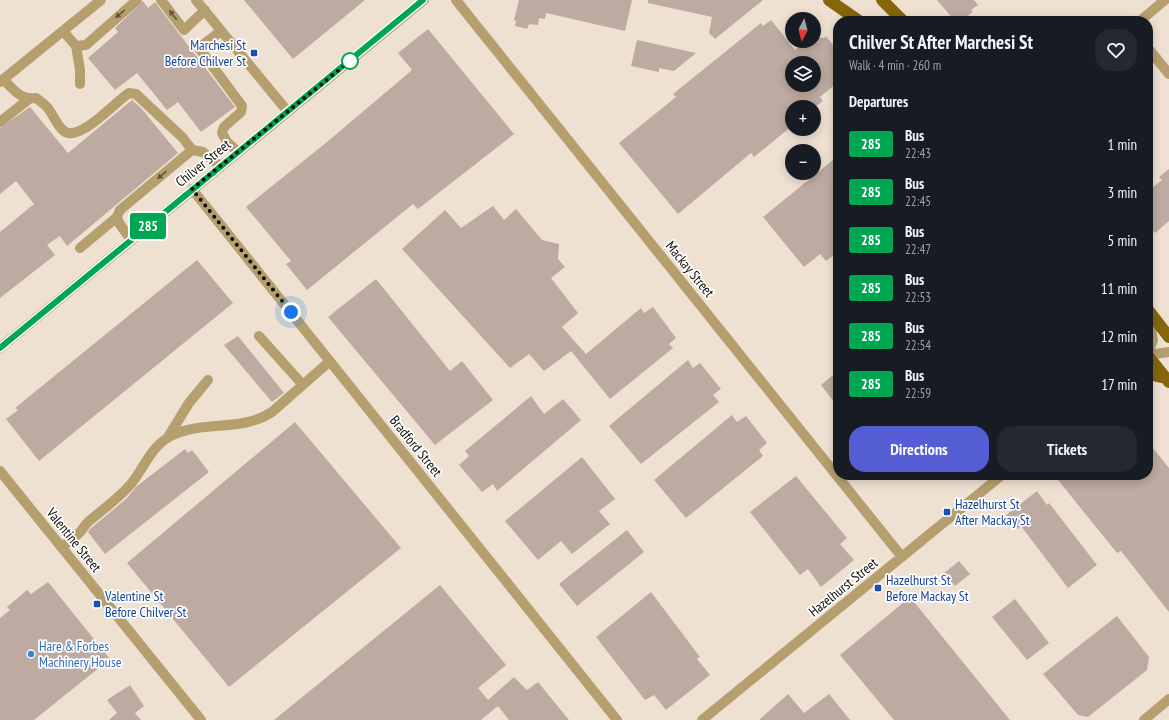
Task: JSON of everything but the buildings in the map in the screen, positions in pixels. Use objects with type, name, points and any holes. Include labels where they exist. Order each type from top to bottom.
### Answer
[{"type":"main road","points":[[829,0],[852,16]]},
{"type":"main road","points":[[882,0],[898,16]]},
{"type":"main road","points":[[1153,316],[1169,337]]},
{"type":"main road","points":[[1153,360],[1168,380]]},
{"type":"main road","points":[[1153,376],[1168,380]]},
{"type":"street","points":[[100,0],[2,81],[21,97],[29,99],[36,98],[47,106],[63,130],[70,135],[85,130],[129,92],[136,94],[183,138],[192,150],[203,152],[220,166]]},
{"type":"street","points":[[76,46],[86,45],[137,0]]},
{"type":"street","points":[[161,0],[184,30],[205,10]]},
{"type":"street","points":[[196,0],[288,112]]},
{"type":"street","name":"Chilver Street","points":[[0,348],[424,0]]},
{"type":"street","name":"Mackay Street","points":[[456,0],[833,470]]},
{"type":"street","points":[[1146,16],[1165,0]]},
{"type":"street","points":[[63,31],[76,46],[80,70],[80,84]]},
{"type":"street","points":[[222,31],[199,48],[242,106],[241,112],[224,127],[222,133],[227,142],[238,152]]},
{"type":"street","points":[[1153,54],[1169,74]]},
{"type":"street","points":[[0,122],[29,99]]},
{"type":"street","points":[[80,248],[117,216],[120,210],[192,150]]},
{"type":"street","name":"Bradford Street","points":[[192,189],[617,720]]},
{"type":"street","points":[[117,216],[119,223],[131,240]]},
{"type":"street","points":[[259,336],[303,385]]},
{"type":"street","points":[[1153,354],[1169,352]]},
{"type":"street","points":[[167,438],[181,431],[196,427],[247,424],[262,418],[272,412],[330,361]]},
{"type":"street","points":[[61,547],[79,534],[83,528],[131,483],[144,462],[167,438],[189,403],[208,380]]},
{"type":"street","name":"Valentine Street","points":[[0,472],[201,720]]},
{"type":"street","name":"Mackay Street","points":[[841,480],[902,556]]},
{"type":"street","name":"Hazelhurst Street","points":[[702,720],[996,480]]},
{"type":"street","points":[[1144,720],[1169,699]]},
{"type":"bus line","name":"285","points":[[0,348],[423,0]]},
{"type":"place","name":"Marchesi St Before Chilver St","points":[[254,53]]},
{"type":"place","name":"Hazelhurst St After Mackay St","points":[[947,512]]},
{"type":"place","name":"Hazelhurst St Before Mackay St","points":[[878,588]]},
{"type":"place","name":"Valentine St Before Chilver St","points":[[97,604]]},
{"type":"place","name":"Hare & Forbes Machinery House","points":[[31,654]]},
{"type":"route","points":[[291,312],[192,189],[350,61]]}]
